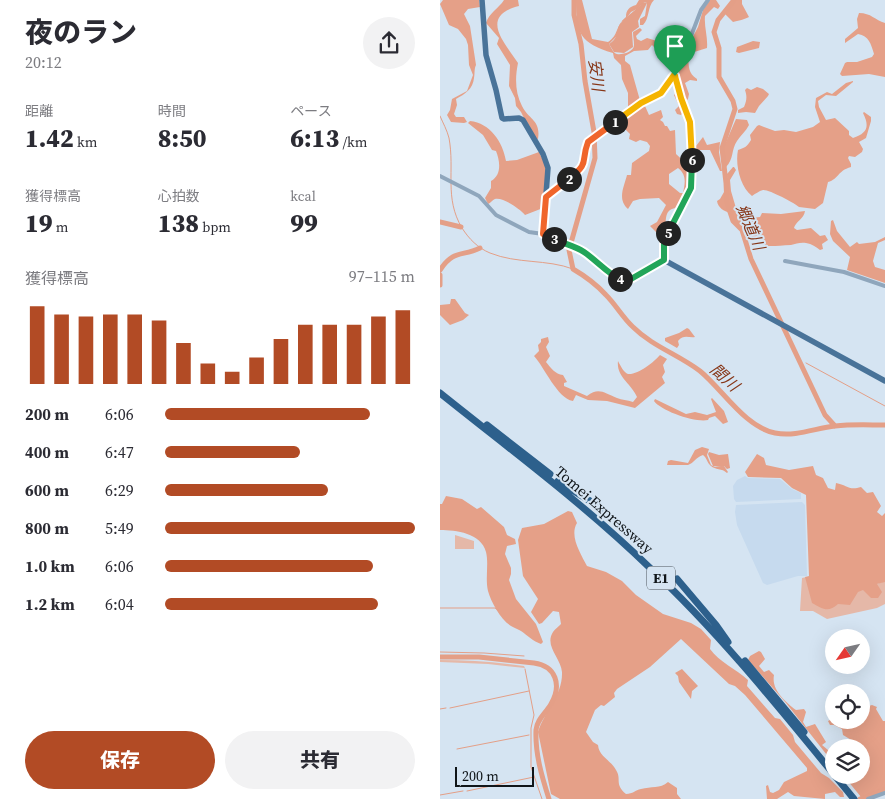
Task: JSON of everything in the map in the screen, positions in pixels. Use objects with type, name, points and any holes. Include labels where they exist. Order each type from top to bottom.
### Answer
[{"type":"highway","name":"Tomei Expressway","points":[[440,388],[558,481],[652,563],[728,642],[825,757]]},
{"type":"highway","name":"Tomei Expressway","points":[[440,393],[582,507],[650,567],[723,643],[855,797]]},
{"type":"highway","points":[[558,481],[590,501],[607,515]]},
{"type":"highway","points":[[677,579],[728,642]]},
{"type":"highway","name":"Tomei Expressway","points":[[846,784],[855,797]]},
{"type":"main road","points":[[482,0],[486,55],[502,118],[521,118],[530,130],[548,168],[543,234],[583,252],[598,262],[612,276],[621,280],[631,279],[664,260],[885,381]]},
{"type":"street","points":[[546,197],[582,167],[586,144],[591,139],[629,111],[661,93],[674,75],[677,59],[691,36],[701,10],[708,0]]},
{"type":"street","points":[[664,260],[664,244],[689,194],[692,181],[691,128],[674,75]]},
{"type":"street","points":[[440,176],[479,196],[496,215],[528,232],[543,234]]},
{"type":"street","points":[[786,261],[844,272],[885,286]]},
{"type":"street","points":[[868,799],[885,793]]},
{"type":"shaded area","points":[[443,0],[479,0],[480,7],[468,9],[464,14],[470,26],[476,65],[472,85],[467,91],[473,75],[469,65],[468,45],[458,29],[449,25],[440,4]]},
{"type":"shaded area","points":[[504,0],[518,0],[519,6],[507,10],[500,16],[497,23],[498,30],[518,63],[516,80],[518,95],[525,111],[538,128],[538,139],[535,138],[516,106],[515,98],[509,86],[510,65],[497,44],[499,38],[486,23],[489,16]]},
{"type":"shaded area","points":[[576,0],[582,0],[592,39],[608,42],[614,36],[621,23],[618,35],[609,44],[617,54],[632,50],[634,45],[633,32],[640,28],[642,30],[636,36],[637,39],[641,41],[647,38],[657,41],[655,48],[652,45],[648,50],[634,51],[625,56],[625,61],[630,65],[641,104],[645,106],[649,115],[661,110],[663,117],[660,120],[670,131],[675,130],[676,154],[690,167],[689,183],[685,197],[679,207],[673,208],[668,213],[663,231],[660,230],[657,233],[650,226],[657,222],[666,205],[659,198],[633,201],[628,209],[623,201],[623,188],[627,175],[631,175],[632,163],[649,151],[650,146],[647,142],[640,140],[636,142],[629,139],[630,134],[624,128],[617,126],[616,124],[630,112],[628,93],[622,79],[621,65],[614,58],[613,53],[593,45],[582,36],[576,12]],"holes":[[[678,168],[683,173],[685,179],[683,193],[680,193],[669,184],[669,174]]]},
{"type":"shaded area","points":[[639,0],[654,0],[643,25],[640,25],[640,19],[645,16],[647,3],[644,2],[631,12],[622,22],[626,17],[628,9],[636,5]]},
{"type":"shaded area","points":[[710,0],[716,0],[720,6],[718,9],[714,7],[705,16],[707,48],[691,53],[688,56],[689,69],[697,81],[690,80],[685,83],[689,94],[688,99],[682,105],[683,112],[681,115],[677,114],[675,110],[679,106],[674,95],[681,89],[678,71],[679,59],[698,27],[703,10]]},
{"type":"shaded area","points":[[736,0],[742,0],[742,4],[749,17],[733,22],[725,14]]},
{"type":"shaded area","points":[[643,2],[647,3],[638,21],[639,27],[632,32],[633,47],[624,53],[614,52],[609,44],[616,37],[620,24]]},
{"type":"shaded area","points":[[859,13],[867,14],[885,23],[885,77],[869,74],[842,76],[840,74],[845,63],[857,62],[872,57],[874,54],[869,41],[862,35],[858,34],[845,43],[845,39],[858,28],[857,19]]},
{"type":"shaded area","points":[[753,41],[760,42],[759,48],[736,52],[737,47]]},
{"type":"shaded area","points":[[853,81],[836,96],[826,95],[818,101],[826,120],[835,118],[849,131],[849,135],[853,138],[866,129],[867,126],[863,113],[871,117],[866,138],[859,142],[863,149],[862,152],[855,157],[849,156],[851,167],[828,182],[823,203],[815,209],[799,207],[763,190],[752,196],[744,187],[738,168],[737,156],[738,150],[750,142],[750,135],[757,126],[775,131],[796,132],[813,127],[820,122],[815,107],[816,98],[827,92],[832,94],[846,83]]},
{"type":"shaded area","points":[[757,87],[763,89],[769,94],[768,96],[755,113],[738,113],[738,110],[744,107],[746,102],[745,90]]},
{"type":"shaded area","points":[[467,91],[456,99],[457,105],[454,114],[456,117],[464,117],[467,122],[451,122],[447,115],[452,99]]},
{"type":"shaded area","points":[[736,119],[747,120],[749,125],[735,144],[730,161],[726,167],[723,149]]},
{"type":"shaded area","points":[[470,121],[484,125],[494,135],[502,147],[506,161],[517,160],[539,152],[547,169],[543,208],[525,215],[502,200],[495,199],[488,204],[485,198],[491,188],[491,181],[498,172],[498,159],[496,151],[492,150],[483,135],[468,123]]},
{"type":"shaded area","points":[[703,137],[707,145],[720,142],[719,152],[722,171],[720,171],[710,150],[696,150],[696,146]]},
{"type":"shaded area","points":[[733,167],[736,170],[730,180],[731,191],[738,215],[745,217],[746,232],[733,219],[730,213],[720,207],[717,201],[724,192],[728,191],[727,174]]},
{"type":"shaded area","points":[[805,211],[794,228],[797,230],[811,228],[820,236],[825,235],[828,240],[822,244],[823,249],[820,250],[808,243],[767,246],[761,245],[752,238],[748,221],[750,218],[760,217],[762,213],[781,214]]},
{"type":"shaded area","points":[[833,220],[837,231],[850,247],[857,242],[859,244],[875,242],[885,237],[885,240],[878,243],[873,261],[875,267],[885,270],[885,283],[847,270],[850,257],[833,241],[830,234],[831,221]]},
{"type":"shaded area","points":[[451,299],[455,299],[465,313],[469,315],[463,320],[450,325],[440,315],[440,305],[450,304]]},
{"type":"shaded area","points":[[687,328],[695,337],[682,338],[678,341],[679,345],[677,348],[665,341],[665,338]]},
{"type":"shaded area","points":[[548,337],[549,342],[546,347],[550,356],[546,362],[555,372],[563,375],[567,382],[564,383],[564,386],[587,396],[598,391],[633,402],[637,397],[619,372],[618,361],[625,372],[632,374],[645,368],[660,355],[667,359],[663,365],[665,372],[662,377],[665,383],[635,408],[607,401],[588,400],[576,395],[573,401],[567,399],[557,389],[534,356],[539,351],[538,345],[541,339]]},
{"type":"shaded area","points":[[712,398],[724,411],[728,422],[723,424],[715,416],[708,420],[687,418],[664,409],[654,401],[655,399],[686,414],[695,412],[707,415],[716,412]]},
{"type":"shaded area","points":[[702,447],[709,449],[707,455],[711,465],[715,467],[724,466],[727,473],[710,465],[703,455],[688,465],[667,465],[668,461],[671,460],[688,463],[695,450]]},
{"type":"shaded area","points":[[709,452],[719,455],[728,454],[730,468],[713,466],[708,454]]},
{"type":"shaded area","points":[[757,454],[764,458],[766,465],[789,470],[813,466],[816,475],[823,478],[828,488],[835,490],[836,483],[851,488],[861,487],[867,493],[873,492],[881,506],[877,512],[882,516],[885,513],[885,582],[877,584],[882,592],[878,598],[871,598],[863,590],[858,592],[850,605],[838,604],[825,609],[812,603],[805,577],[809,576],[806,495],[792,488],[781,478],[748,477],[745,472]]},
{"type":"shaded area","points":[[745,476],[748,478],[780,479],[792,489],[801,493],[801,499],[736,502],[733,486],[737,480]]},
{"type":"shaded area","points":[[446,496],[462,499],[477,509],[481,507],[504,527],[507,535],[515,539],[516,544],[507,546],[505,554],[511,568],[509,580],[516,599],[536,624],[543,642],[541,644],[512,627],[497,610],[488,591],[486,552],[479,541],[460,532],[440,530],[440,504],[442,504]]},
{"type":"shaded area","points":[[802,502],[805,505],[807,576],[798,576],[767,585],[763,583],[737,525],[736,505]]},
{"type":"shaded area","points":[[568,511],[572,512],[577,523],[574,534],[575,539],[587,566],[606,572],[622,581],[636,595],[663,614],[691,623],[701,629],[711,640],[710,649],[714,654],[748,680],[747,686],[775,718],[780,719],[793,735],[795,742],[825,776],[825,784],[835,784],[843,792],[844,797],[840,797],[835,792],[825,794],[825,799],[794,796],[788,792],[777,799],[767,799],[766,786],[768,785],[770,792],[773,793],[779,790],[784,782],[807,771],[807,768],[745,695],[735,686],[729,684],[681,639],[650,667],[617,689],[614,693],[615,697],[604,706],[601,705],[595,710],[586,732],[618,773],[620,787],[626,794],[645,788],[662,786],[668,782],[677,788],[677,794],[681,799],[560,799],[551,794],[538,732],[560,688],[562,680],[561,667],[550,642],[553,632],[561,624],[559,612],[553,611],[539,624],[531,612],[538,599],[523,576],[518,540],[522,528],[544,524]]},
{"type":"shaded area","points":[[455,535],[474,541],[474,549],[455,549]]},
{"type":"shaded area","points":[[807,577],[857,591],[885,581],[885,604],[877,608],[827,619],[813,611],[800,611],[802,578]]},
{"type":"shaded area","points":[[759,651],[761,652],[765,659],[759,666],[764,672],[769,670],[774,675],[777,691],[788,703],[796,710],[804,709],[806,712],[803,722],[806,727],[815,724],[825,740],[822,745],[825,748],[825,753],[786,703],[748,660],[750,656]]},
{"type":"shaded area","points":[[440,660],[492,662],[524,666],[525,668],[440,662]]},
{"type":"shaded area","points":[[682,669],[698,686],[692,691],[691,699],[675,673]]},
{"type":"shaded area","points":[[870,706],[877,707],[876,709],[883,721],[885,721],[885,787],[873,794],[861,797],[850,784],[870,784],[870,739],[850,739],[843,735],[842,729],[870,729]]},
{"type":"waterway","name":"間川","points":[[574,0],[574,15],[581,44],[594,132],[595,158],[569,250],[573,269],[602,291],[640,334],[700,371],[744,416],[764,429],[775,433],[791,434],[841,425],[885,425]]},
{"type":"waterway","name":"郷道川","points":[[734,0],[718,20],[714,32],[719,48],[719,77],[733,101],[735,109],[722,148],[727,203],[733,221],[742,230],[751,259],[825,415],[835,426]]},
{"type":"waterway","points":[[440,116],[449,138],[451,150],[453,206],[462,228],[474,243],[490,253],[511,259],[553,264],[573,269]]},
{"type":"waterway","points":[[440,222],[461,227]]},
{"type":"waterway","points":[[440,270],[454,256],[480,248]]},
{"type":"waterway","points":[[440,275],[440,285]]},
{"type":"waterway","points":[[806,363],[885,406]]},
{"type":"waterway","points":[[440,608],[495,608],[498,610]]},
{"type":"waterway","points":[[440,652],[524,656]]},
{"type":"waterway","points":[[440,657],[479,657],[534,663],[552,672],[555,678],[556,690],[536,730],[538,757],[549,799]]},
{"type":"waterway","points":[[525,669],[534,715],[531,728],[531,767],[542,799]]},
{"type":"waterway","points":[[450,708],[529,691]]},
{"type":"waterway","points":[[440,709],[446,708]]},
{"type":"waterway","points":[[457,749],[529,735]]},
{"type":"waterway","points":[[467,791],[534,777]]},
{"type":"waterway","points":[[860,799],[885,789]]},
{"type":"waterway","points":[[440,795],[463,791]]},
{"type":"route","points":[[675,76],[691,128],[693,173],[691,188],[666,238],[663,249],[664,260],[631,279],[621,280],[612,276],[598,262],[580,250],[543,234],[546,197],[582,167],[588,142],[629,111],[661,93],[675,76]]},
{"type":"water label","name":"安川","points":[[597,75]]}]
